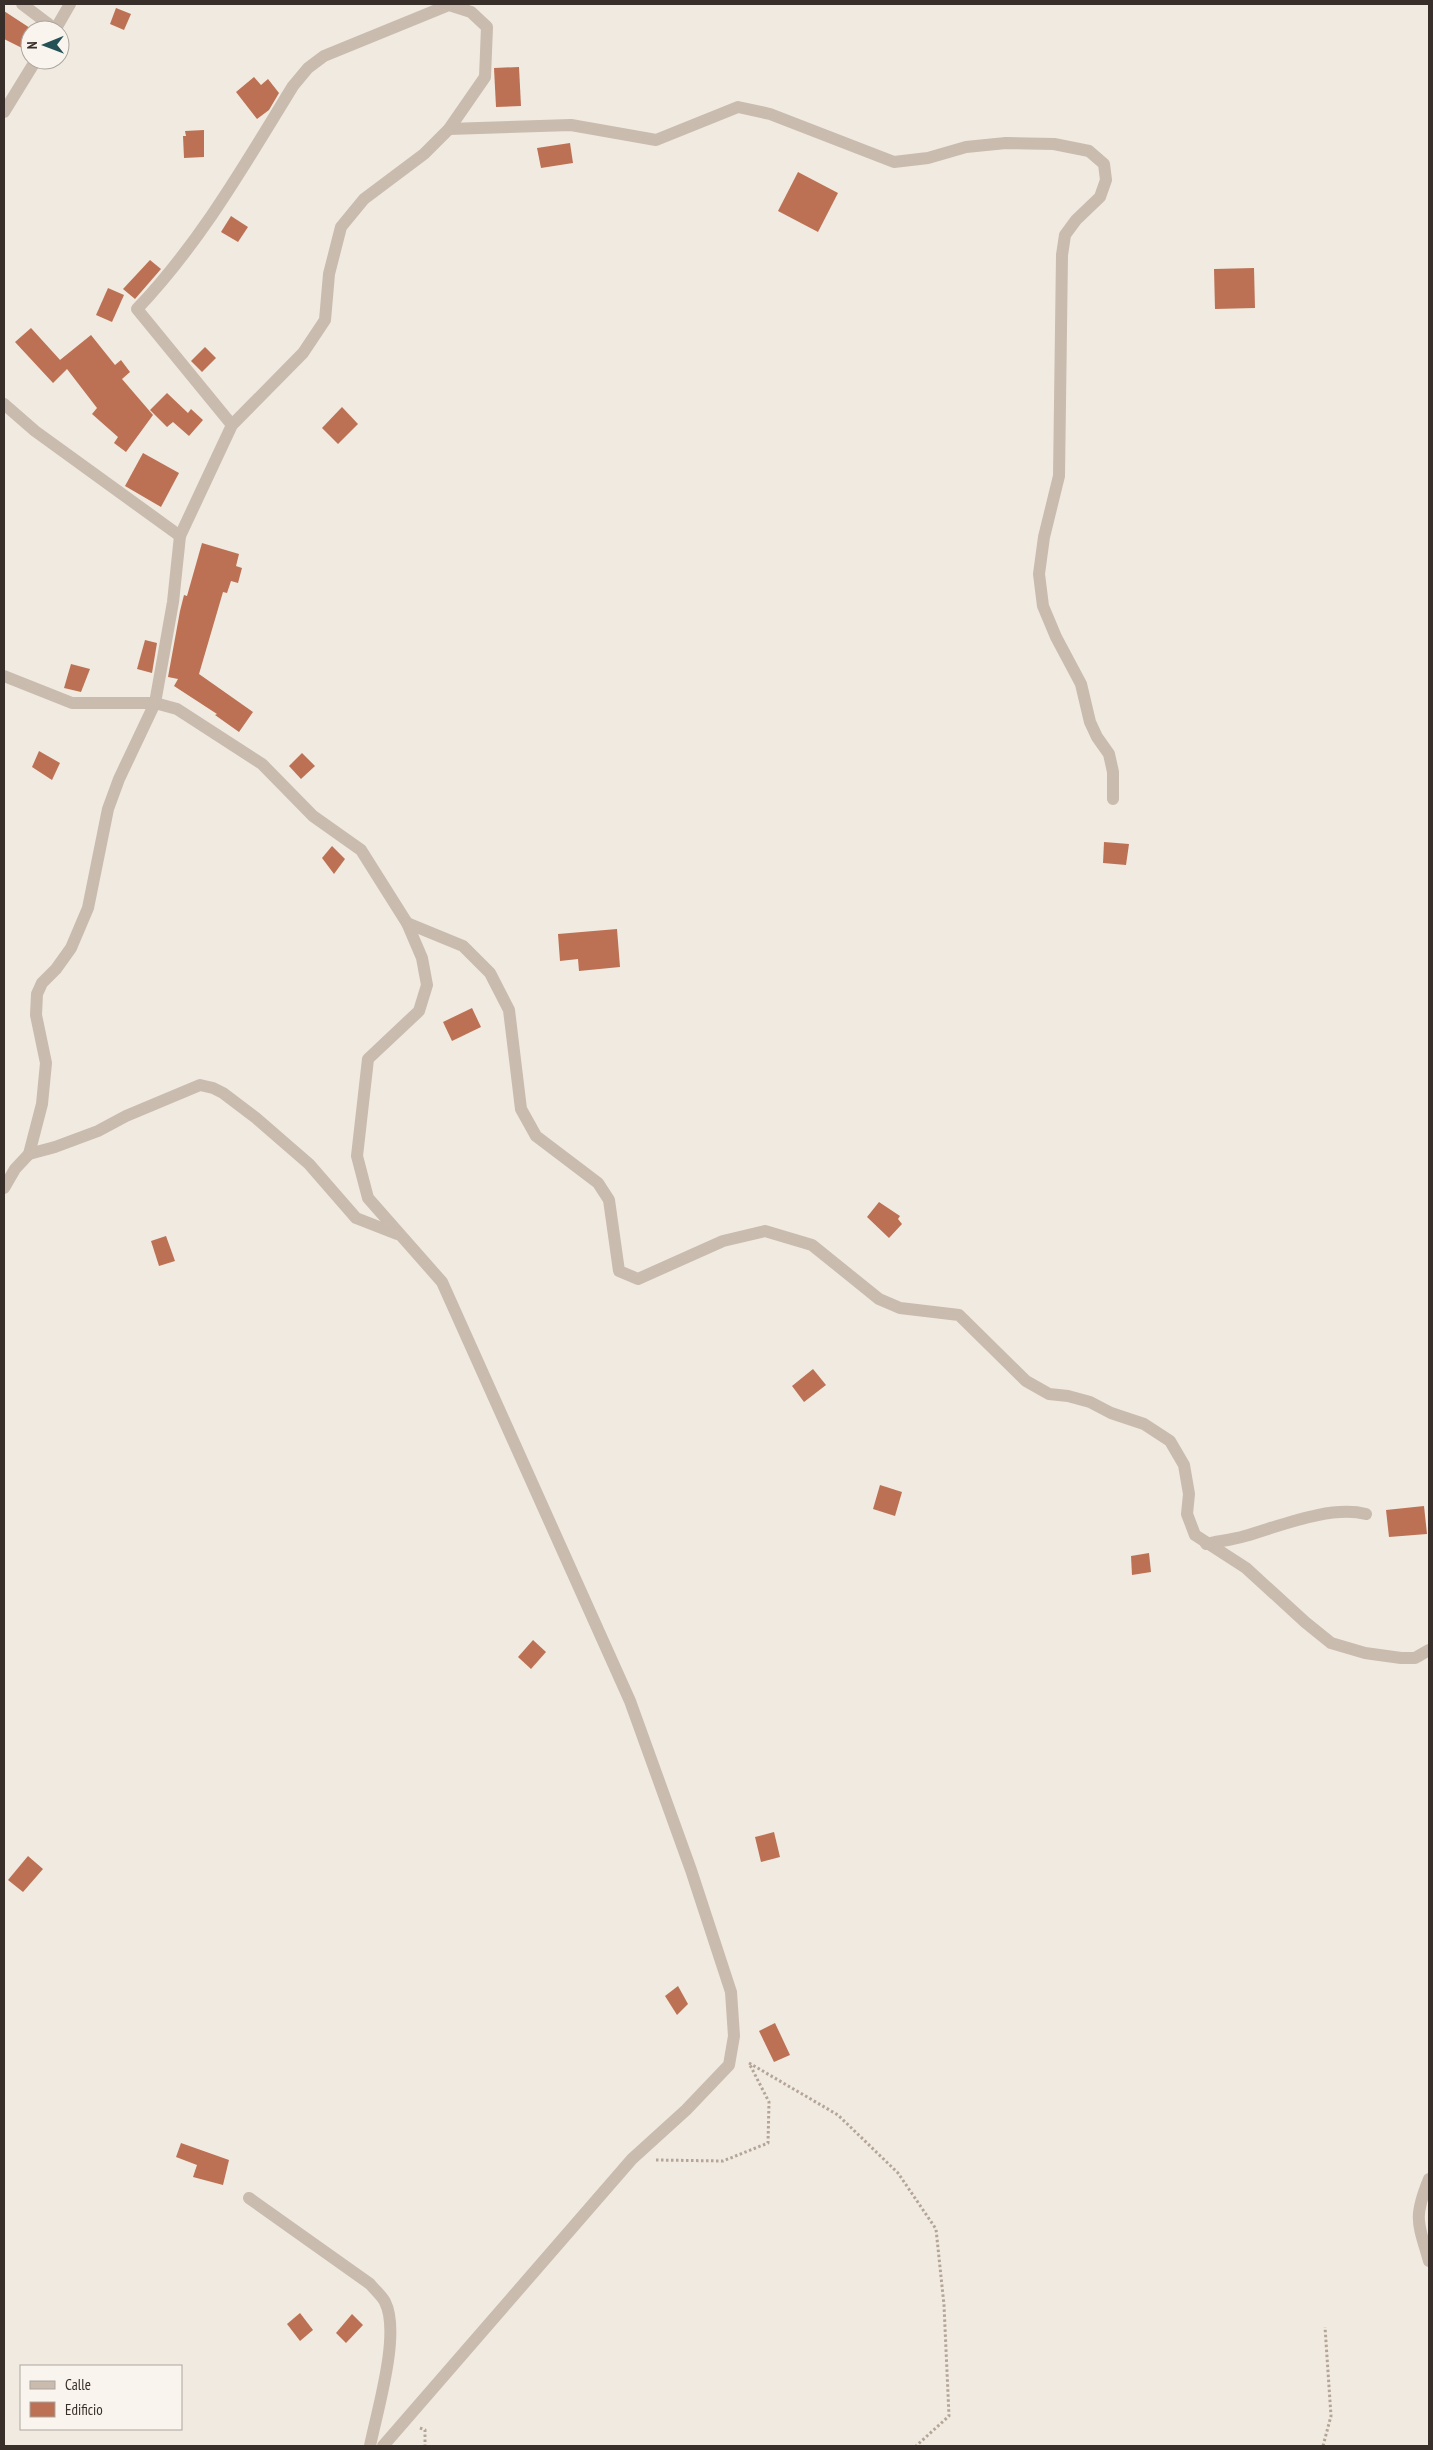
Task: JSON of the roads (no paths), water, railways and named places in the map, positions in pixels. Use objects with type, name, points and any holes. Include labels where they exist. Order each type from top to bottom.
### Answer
[{"type":"street","points":[[22,4],[42,20]]},
{"type":"street","points":[[61,20],[70,4]]},
{"type":"street","points":[[4,1188],[16,1169],[29,1154],[42,1104],[46,1063],[36,1015],[37,994],[42,983],[56,970],[71,948],[88,908],[108,809],[118,779],[155,703],[173,602],[180,536],[232,425],[303,352],[324,320],[329,274],[340,227],[364,199],[424,154],[449,129],[485,77],[487,27],[471,12],[449,5],[324,56],[308,68],[293,86],[214,214],[157,288],[137,309],[232,425]]},
{"type":"street","points":[[4,112],[30,70]]},
{"type":"street","points":[[449,129],[571,125],[656,140],[738,107],[770,114],[894,162],[928,158],[966,147],[1029,143],[1054,144],[1090,151],[1104,164],[1106,180],[1100,197],[1076,220],[1065,235],[1062,255],[1059,476],[1044,537],[1039,574],[1043,606],[1056,637],[1081,684],[1090,722],[1097,737],[1109,754],[1113,772],[1113,799]]},
{"type":"street","points":[[4,404],[35,431],[180,536]]},
{"type":"street","points":[[4,676],[72,703],[155,703],[177,709],[262,764],[313,816],[361,850],[407,923],[422,958],[427,985],[419,1011],[368,1059],[357,1156],[368,1198],[442,1282],[630,1702],[691,1870],[731,1992],[734,2036],[729,2065],[686,2110],[632,2159],[383,2446]]},
{"type":"street","points":[[407,923],[463,946],[490,973],[509,1010],[521,1109],[536,1136],[598,1183],[609,1200],[618,1271],[638,1279],[723,1240],[765,1231],[812,1245],[879,1299],[900,1308],[959,1315],[1026,1381],[1049,1394],[1068,1396],[1090,1402],[1111,1413],[1144,1424],[1170,1441],[1184,1465],[1188,1494],[1187,1514],[1195,1535],[1206,1544],[1246,1568],[1305,1622],[1332,1643],[1365,1653],[1401,1658],[1415,1658],[1429,1650]]},
{"type":"street","points":[[29,1154],[56,1147],[98,1131],[187,1089],[200,1085],[213,1088],[256,1118],[309,1164],[356,1218],[400,1235]]},
{"type":"street","points":[[1206,1544],[1326,1515],[1353,1511],[1366,1514]]},
{"type":"street","points":[[1429,2179],[1419,2204],[1418,2223],[1429,2262]]},
{"type":"street","points":[[249,2198],[370,2284],[385,2302],[390,2321],[390,2344],[370,2446]]}]
